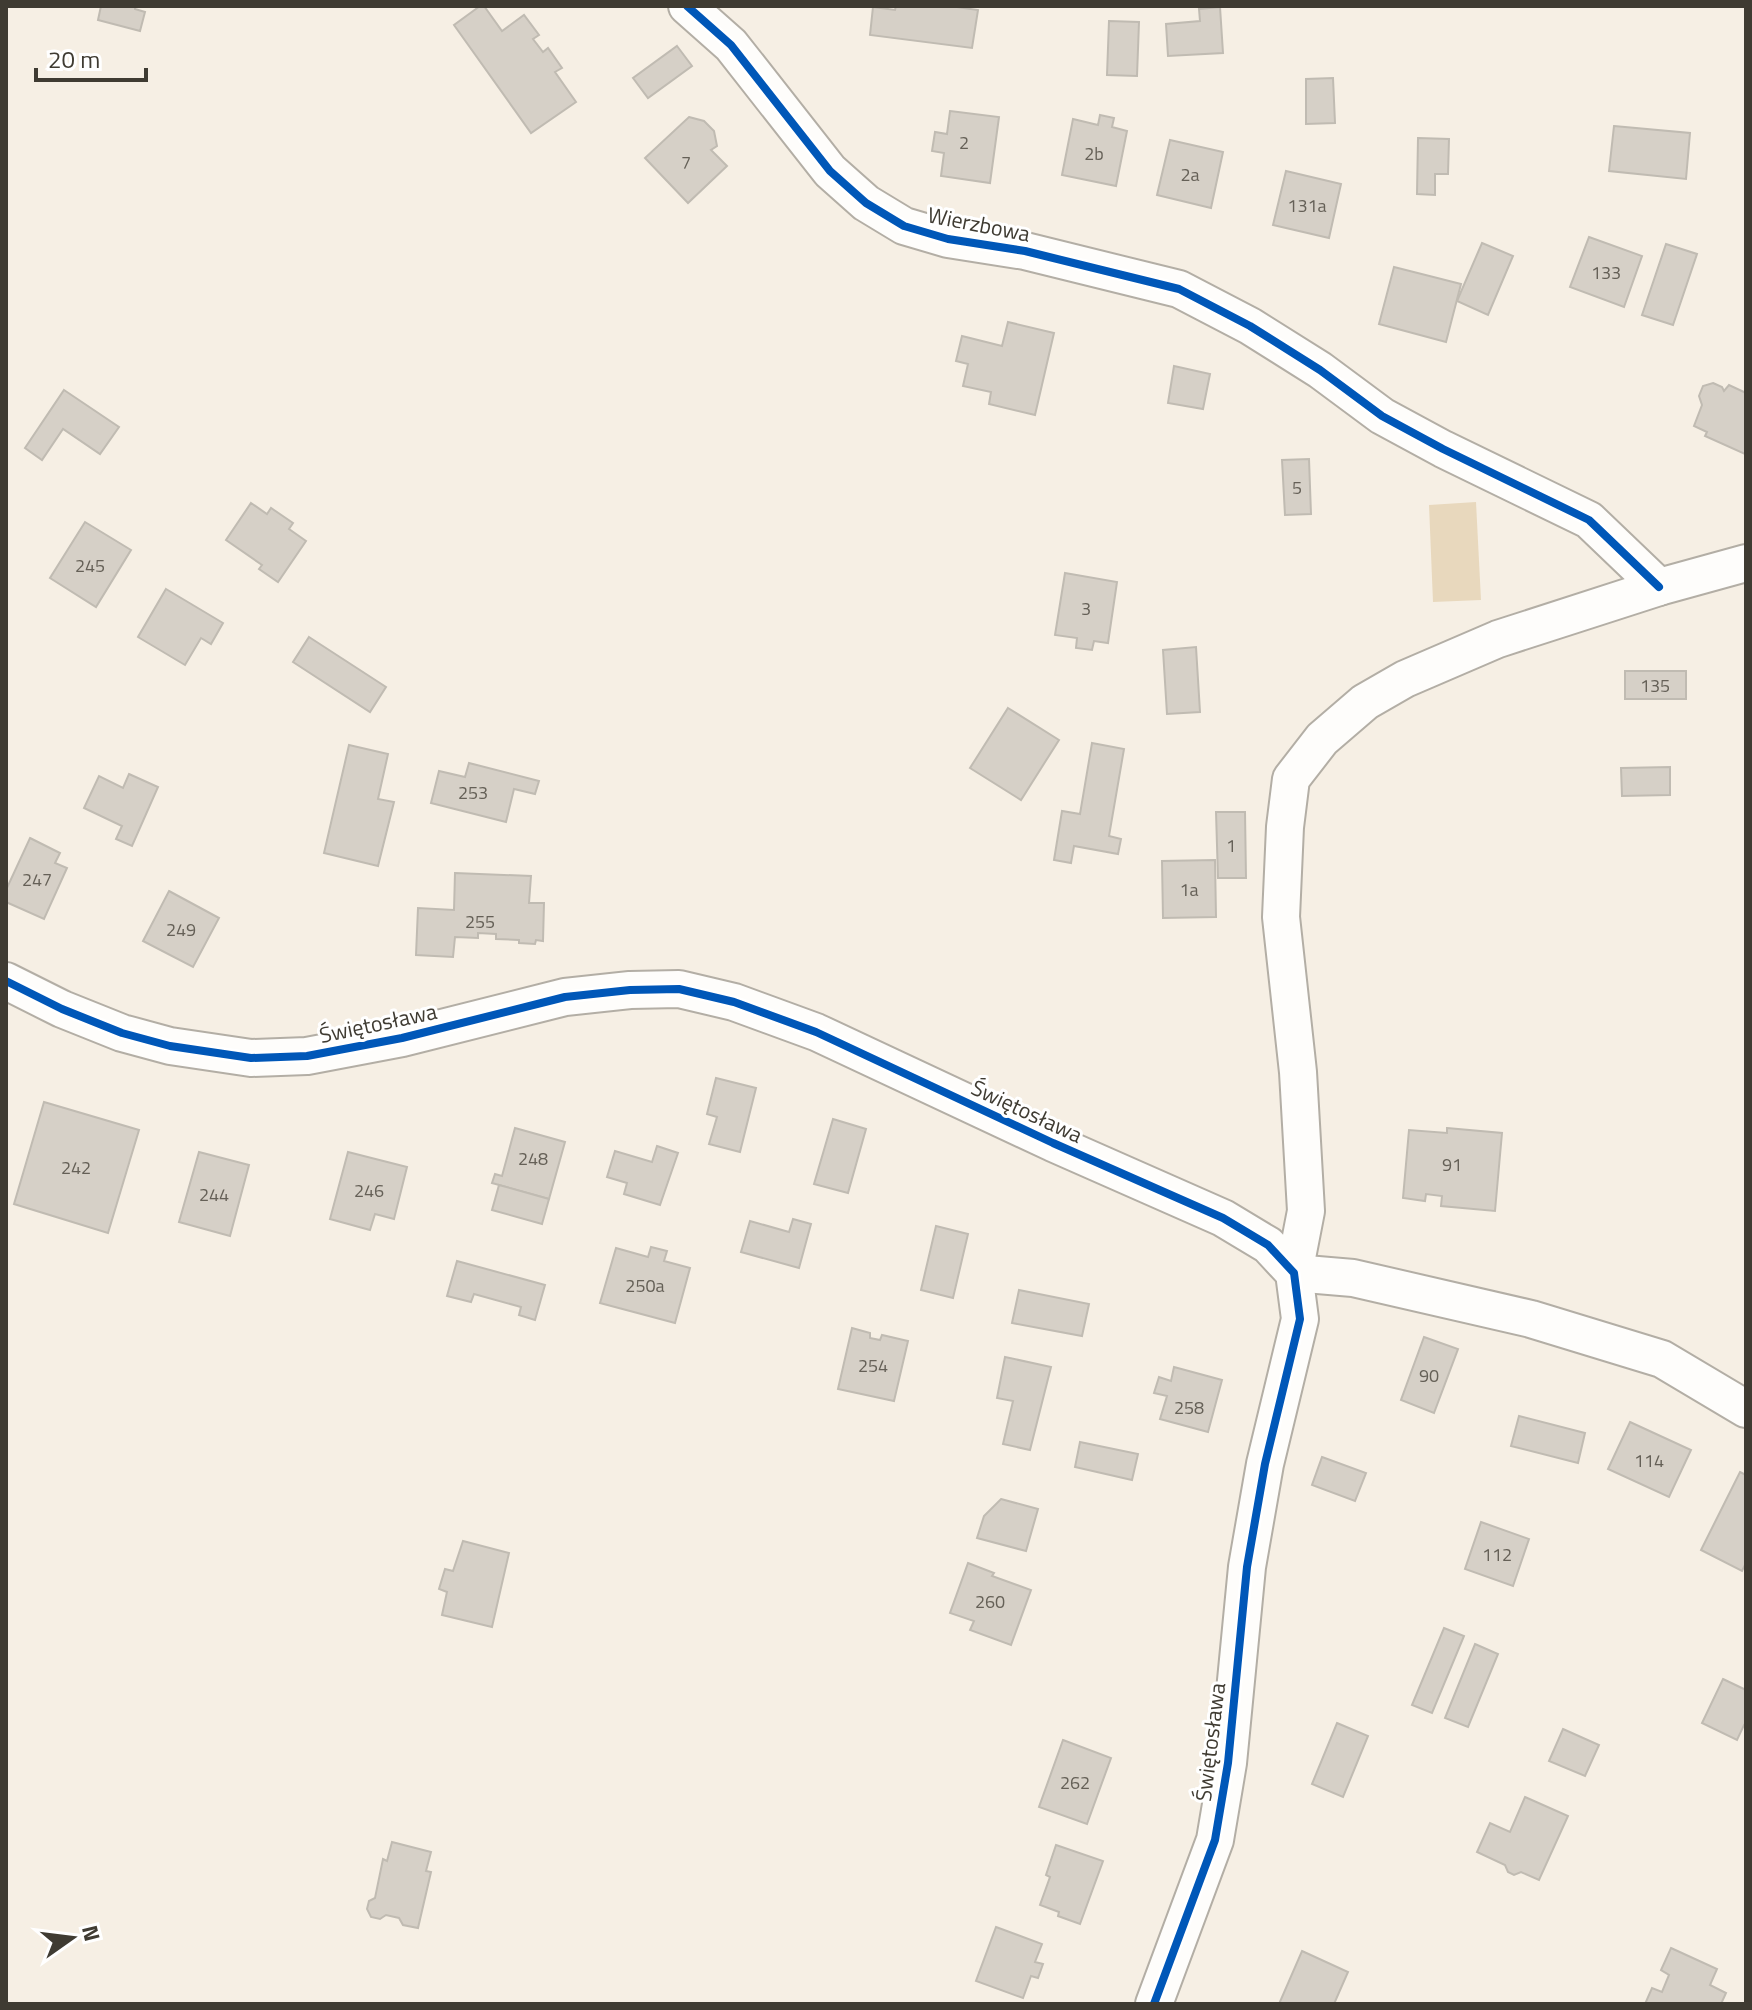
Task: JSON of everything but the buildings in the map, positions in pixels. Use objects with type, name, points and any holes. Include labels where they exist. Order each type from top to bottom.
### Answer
[{"type":"street","name":"Wierzbowa","points":[[687,6],[731,45],[830,171],[866,203],[904,226],[948,239],[1025,251],[1179,289],[1250,326],[1320,370],[1382,416],[1589,520],[1659,587]]},
{"type":"street","points":[[1746,563],[1659,587],[1498,639],[1405,679],[1365,702],[1322,739],[1291,779],[1285,827],[1281,917],[1298,1072],[1306,1211],[1294,1273],[1353,1278],[1531,1319],[1662,1359],[1746,1409]]},
{"type":"street","name":"Świętosława","points":[[6,981],[62,1009],[122,1033],[170,1046],[251,1058],[307,1056],[402,1038],[565,997],[630,990],[679,989],[734,1002],[816,1032],[1053,1143],[1223,1218],[1268,1245],[1294,1273],[1300,1319],[1265,1464],[1247,1567],[1228,1763],[1215,1840],[1154,2004]]},
{"type":"shaded area","points":[[1476,502],[1481,600],[1433,602],[1429,505]]},
{"type":"cycle path","points":[[687,6],[731,45],[830,171],[866,203],[904,226],[948,239],[1025,251],[1179,289],[1250,326],[1320,370],[1382,416],[1589,520],[1659,587]]},
{"type":"cycle path","points":[[6,981],[62,1009],[122,1033],[170,1046],[251,1058],[307,1056],[402,1038],[565,997],[630,990],[679,989],[734,1002],[816,1032],[1053,1143],[1223,1218],[1268,1245],[1294,1273],[1300,1319],[1265,1464],[1247,1567],[1228,1763],[1215,1840],[1154,2004]]}]
